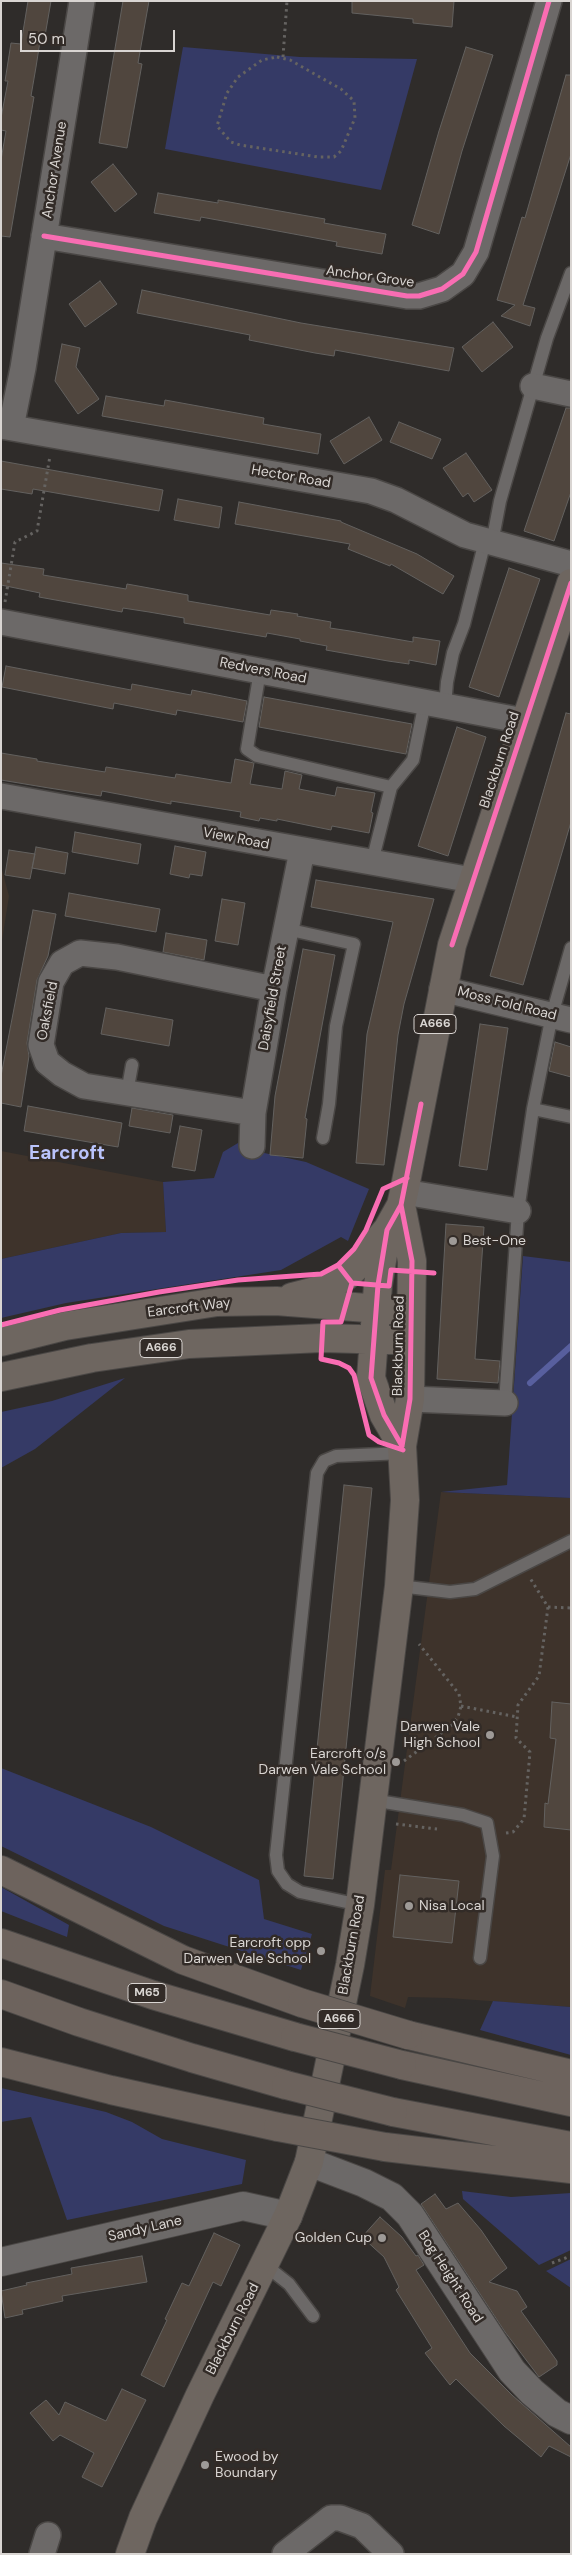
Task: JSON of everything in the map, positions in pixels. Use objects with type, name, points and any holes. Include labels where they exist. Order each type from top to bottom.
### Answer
[{"type":"highway","name":"Blackburn Road","points":[[403,1450],[384,1415],[371,1378],[376,1309],[387,1230],[403,1198],[452,945],[571,583]]},
{"type":"highway","name":"Blackburn Road","points":[[130,2554],[142,2518],[265,2266],[288,2216],[309,2162],[350,1965],[360,1905],[399,1586],[405,1500],[403,1450],[410,1399],[409,1340],[412,1261],[403,1198]]},
{"type":"highway","points":[[276,1301],[319,1290],[345,1276],[359,1264],[387,1230]]},
{"type":"highway","name":"Earcroft Way","points":[[1,1342],[65,1326],[207,1304],[276,1301],[410,1310]]},
{"type":"highway","points":[[322,1338],[354,1360],[371,1378]]},
{"type":"highway","name":"A666","points":[[1,1377],[92,1358],[189,1344],[322,1338],[409,1340]]},
{"type":"highway","points":[[1,1870],[183,1960],[302,2003],[408,2035],[571,2074]]},
{"type":"highway","name":"M65","points":[[1,1943],[153,1995],[295,2037],[402,2065],[571,2102]]},
{"type":"highway","points":[[1,1994],[126,2037],[286,2084],[393,2112],[571,2146]]},
{"type":"highway","points":[[1,2062],[111,2090],[278,2127],[385,2147],[571,2169]]},
{"type":"street","name":"Anchor Avenue","points":[[6,426],[44,236],[82,1]]},
{"type":"street","name":"Anchor Grove","points":[[44,236],[402,296],[419,296],[442,289],[463,274],[476,252],[549,1]]},
{"type":"street","points":[[533,386],[571,394]]},
{"type":"street","name":"Hector Road","points":[[6,426],[371,492],[396,500],[465,535],[571,564]]},
{"type":"street","name":"Redvers Road","points":[[2,622],[524,722]]},
{"type":"street","name":"View Road","points":[[1,796],[472,880]]},
{"type":"street","name":"Daisyfield Street","points":[[252,1146],[253,1113],[274,989],[302,851]]},
{"type":"street","name":"Oaksfield","points":[[253,1113],[84,1086],[62,1074],[47,1062],[40,1045],[51,982],[62,963],[80,952],[274,989]]},
{"type":"street","name":"Moss Fold Road","points":[[442,989],[562,1018]]},
{"type":"street","points":[[403,1198],[518,1211]]},
{"type":"street","points":[[410,1399],[505,1403]]},
{"type":"street","name":"Bog Height Road","points":[[309,2162],[364,2183],[392,2197],[410,2215],[512,2371],[532,2392],[557,2413],[571,2420]]},
{"type":"street","name":"Sandy Lane","points":[[1,2262],[243,2206],[288,2216]]},
{"type":"street","points":[[285,2554],[331,2518],[355,2511],[391,2554]]},
{"type":"lane","points":[[372,862],[391,787],[413,760],[435,704],[447,682],[453,653],[464,624],[489,542],[547,338],[571,273]]},
{"type":"lane","points":[[260,671],[247,749],[257,756],[391,787]]},
{"type":"lane","points":[[286,929],[354,944],[336,1026],[329,1104],[323,1138]]},
{"type":"lane","points":[[505,1403],[518,1211],[533,1109],[562,1018],[571,948]]},
{"type":"lane","points":[[126,1093],[132,1065]]},
{"type":"lane","points":[[533,1109],[571,1117]]},
{"type":"lane","points":[[360,1905],[300,1892],[287,1884],[278,1871],[276,1855],[317,1473],[324,1461],[336,1456],[403,1450]]},
{"type":"lane","points":[[399,1586],[450,1592],[475,1589],[571,1541]]},
{"type":"lane","points":[[372,1800],[477,1818],[487,1823],[492,1856],[480,1958]]},
{"type":"lane","points":[[265,2266],[289,2284],[313,2316]]},
{"type":"path","points":[[283,57],[287,1]]},
{"type":"path","points":[[283,57],[340,89],[354,101],[355,118],[341,151],[334,157],[318,157],[240,145],[231,142],[217,126],[227,93],[238,77],[262,60],[283,57]]},
{"type":"path","points":[[2,622],[15,542],[37,531],[54,436]]},
{"type":"path","points":[[489,1834],[513,1832],[524,1819],[530,1752],[516,1738],[518,1705],[539,1676],[548,1607],[523,1566]]},
{"type":"path","points":[[548,1607],[571,1608]]},
{"type":"path","points":[[404,1761],[452,1725],[458,1717],[461,1706],[460,1694],[419,1644]]},
{"type":"path","points":[[461,1706],[517,1717]]},
{"type":"path","points":[[396,1824],[443,1830]]},
{"type":"path","points":[[552,2263],[571,2256]]},
{"type":"shaded area","points":[[183,47],[300,57],[417,59],[381,190],[165,149]]},
{"type":"shaded area","points":[[1,866],[9,896],[1,947]]},
{"type":"shaded area","points":[[243,1140],[255,1151],[306,1162],[369,1189],[348,1241],[341,1237],[281,1270],[66,1303],[1,1318],[1,1259],[121,1233],[166,1232],[163,1182],[214,1178],[223,1152]]},
{"type":"shaded area","points":[[1,1151],[163,1182],[166,1232],[121,1233],[1,1259]]},
{"type":"shaded area","points":[[523,1256],[571,1262],[571,1498],[441,1492],[507,1485]]},
{"type":"shaded area","points":[[125,1378],[35,1449],[1,1468],[1,1412],[52,1401]]},
{"type":"shaded area","name":"Darwen Vale High School","points":[[441,1492],[571,1498],[571,2007],[408,1997],[405,2008],[370,1996],[385,1870],[391,1870]]},
{"type":"shaded area","points":[[1,1768],[151,1827],[259,1880],[264,1919],[312,1934],[301,1970],[164,1926],[1,1846]]},
{"type":"shaded area","points":[[1,1887],[69,1925],[67,1937],[1,1911]]},
{"type":"shaded area","points":[[493,2001],[571,2007],[571,2055],[480,2030]]},
{"type":"shaded area","points":[[1,2088],[106,2112],[132,2122],[162,2139],[246,2160],[242,2184],[67,2220],[31,2117],[1,2122]]},
{"type":"shaded area","points":[[462,2191],[511,2197],[571,2193],[571,2250],[539,2265],[463,2199]]},
{"type":"shaded area","points":[[571,2259],[571,2288],[546,2271]]},
{"type":"building","points":[[28,1],[51,1],[45,36],[41,35],[31,96],[34,97],[10,237],[1,236],[1,160],[6,131],[1,130],[1,118],[8,81],[5,81],[11,43],[21,44]]},
{"type":"building","points":[[123,1],[149,1],[138,63],[142,64],[127,148],[99,143]]},
{"type":"building","points":[[352,1],[454,1],[452,27],[413,23],[413,19],[352,13]]},
{"type":"building","points":[[466,47],[493,55],[462,151],[439,234],[412,225]]},
{"type":"building","points":[[566,75],[571,75],[571,154],[523,305],[535,308],[530,326],[501,316],[515,305],[497,300],[522,217],[525,218]]},
{"type":"building","points":[[113,164],[137,194],[115,212],[91,182]]},
{"type":"building","points":[[158,193],[218,203],[218,200],[325,219],[324,223],[386,234],[382,254],[336,246],[337,242],[201,217],[200,221],[154,213]]},
{"type":"building","points":[[100,281],[117,304],[85,327],[69,304]]},
{"type":"building","points":[[142,290],[301,323],[454,348],[449,371],[335,350],[334,356],[315,353],[249,340],[250,335],[137,313]]},
{"type":"building","points":[[493,322],[513,347],[482,372],[462,347]]},
{"type":"building","points":[[62,344],[80,348],[76,367],[99,399],[78,414],[55,381]]},
{"type":"building","points":[[106,396],[164,406],[165,400],[264,418],[263,424],[321,434],[318,454],[102,416]]},
{"type":"building","points":[[566,408],[571,408],[571,492],[554,541],[524,531]]},
{"type":"building","points":[[369,417],[382,440],[344,464],[330,441]]},
{"type":"building","points":[[399,422],[441,439],[432,459],[390,442]]},
{"type":"building","points":[[466,453],[492,490],[474,502],[468,493],[463,497],[443,468]]},
{"type":"building","points":[[1,461],[163,490],[159,511],[33,489],[32,494],[1,489]]},
{"type":"building","points":[[178,499],[222,507],[219,528],[174,520]]},
{"type":"building","points":[[239,502],[341,521],[417,554],[454,576],[443,594],[391,564],[390,566],[348,549],[350,544],[235,524]]},
{"type":"building","points":[[1,563],[44,569],[43,575],[126,589],[127,584],[188,595],[188,601],[270,615],[271,610],[298,614],[297,616],[331,622],[330,628],[413,642],[413,637],[440,641],[436,665],[409,660],[409,664],[388,661],[326,650],[327,646],[300,641],[300,639],[267,633],[266,637],[184,623],[184,618],[123,608],[122,612],[39,597],[40,593],[1,585]]},
{"type":"building","points":[[509,568],[540,579],[499,697],[469,687]]},
{"type":"building","points":[[6,666],[131,690],[132,684],[191,695],[192,690],[247,701],[243,722],[177,710],[176,715],[114,703],[113,709],[2,687]]},
{"type":"building","points":[[264,697],[412,724],[406,754],[259,727]]},
{"type":"building","points":[[566,713],[571,714],[571,822],[523,985],[490,976]]},
{"type":"building","points":[[457,727],[486,737],[448,856],[418,846]]},
{"type":"building","points":[[1,753],[105,772],[106,767],[175,778],[176,774],[231,783],[235,759],[254,763],[250,784],[282,789],[285,771],[302,775],[299,789],[335,796],[337,787],[375,793],[371,812],[373,813],[369,833],[332,826],[331,830],[277,819],[277,821],[260,818],[259,821],[240,817],[241,812],[171,801],[171,804],[102,791],[101,796],[49,788],[1,780]]},
{"type":"building","points":[[75,832],[141,844],[138,864],[72,852]]},
{"type":"building","points":[[175,846],[206,852],[202,876],[190,874],[189,878],[170,874]]},
{"type":"building","points":[[36,847],[68,853],[65,874],[32,868]]},
{"type":"building","points":[[9,850],[35,854],[30,879],[5,875]]},
{"type":"building","points":[[316,880],[434,899],[404,1004],[398,1035],[384,1165],[356,1163],[367,1034],[393,922],[311,907]]},
{"type":"building","points":[[69,893],[160,909],[156,932],[65,916]]},
{"type":"building","points":[[222,899],[245,903],[238,945],[215,941]]},
{"type":"building","points":[[33,910],[56,914],[48,956],[37,980],[27,1043],[29,1056],[21,1107],[1,1103],[1,1076]]},
{"type":"building","points":[[166,933],[207,940],[204,960],[163,952]]},
{"type":"building","points":[[303,949],[335,955],[305,1118],[307,1119],[303,1158],[270,1155],[275,1096]]},
{"type":"building","points":[[106,1008],[173,1020],[169,1046],[101,1034]]},
{"type":"building","points":[[480,1024],[508,1028],[487,1170],[459,1166]]},
{"type":"building","points":[[555,1042],[571,1047],[571,1077],[549,1071]]},
{"type":"building","points":[[28,1106],[122,1123],[118,1147],[24,1131]]},
{"type":"building","points":[[132,1108],[173,1115],[170,1133],[129,1126]]},
{"type":"building","points":[[180,1126],[202,1130],[195,1171],[172,1167]]},
{"type":"building","points":[[446,1224],[484,1227],[475,1359],[500,1361],[498,1383],[437,1379]]},
{"type":"building","points":[[344,1485],[372,1488],[333,1879],[304,1876]]},
{"type":"building","points":[[552,1702],[571,1704],[571,1830],[544,1827],[545,1803],[548,1804],[556,1739],[550,1738]]},
{"type":"building","points":[[400,1875],[459,1881],[452,1943],[393,1937]]},
{"type":"building","points":[[435,2194],[446,2209],[458,2203],[481,2230],[507,2268],[489,2282],[517,2291],[527,2307],[521,2311],[557,2361],[557,2365],[539,2377],[505,2332],[421,2204]]},
{"type":"building","points":[[380,2217],[402,2237],[416,2256],[418,2255],[424,2265],[416,2270],[470,2353],[512,2395],[571,2447],[571,2457],[549,2446],[541,2457],[504,2426],[456,2379],[450,2385],[425,2353],[432,2348],[396,2290],[399,2287],[384,2257],[362,2237]]},
{"type":"building","points":[[214,2233],[240,2245],[221,2286],[213,2282],[164,2387],[141,2375],[182,2283],[189,2286]]},
{"type":"building","points":[[142,2256],[147,2282],[62,2296],[63,2301],[22,2310],[23,2314],[5,2318],[1,2291],[27,2285],[26,2283],[72,2274],[71,2268]]},
{"type":"building","points":[[122,2389],[146,2400],[102,2487],[82,2477],[94,2453],[60,2435],[53,2441],[30,2413],[46,2400],[59,2415],[65,2402],[106,2421]]},
{"type":"waterway","points":[[530,1383],[571,1346]]},
{"type":"cycle path","points":[[44,236],[407,296],[419,296],[442,289],[463,274],[476,252],[549,1]]},
{"type":"cycle path","points":[[452,945],[571,583]]},
{"type":"cycle path","points":[[402,1446],[384,1415],[371,1378],[378,1285],[387,1230],[401,1205],[421,1104]]},
{"type":"cycle path","points":[[1,1325],[60,1310],[159,1292],[238,1280],[321,1274],[338,1265],[354,1249],[366,1230],[383,1189],[407,1178]]},
{"type":"cycle path","points":[[401,1205],[412,1261],[410,1399],[402,1446]]},
{"type":"cycle path","points":[[338,1265],[352,1283],[341,1322],[323,1322],[321,1359],[339,1363],[349,1368],[354,1375],[369,1435],[379,1442],[403,1450]]},
{"type":"cycle path","points":[[352,1283],[389,1286],[391,1270],[434,1273]]},
{"type":"place","name":"Best-One","points":[[453,1241]]},
{"type":"place","name":"Darwen Vale High School","points":[[490,1735]]},
{"type":"place","name":"Earcroft o/s Darwen Vale School","points":[[396,1762]]},
{"type":"place","name":"Nisa Local","points":[[409,1906]]},
{"type":"place","name":"Earcroft opp Darwen Vale School","points":[[321,1951]]},
{"type":"place","name":"Golden Cup","points":[[382,2238]]},
{"type":"place","name":"Ewood by Boundary","points":[[205,2465]]},
{"type":"district","name":"Earcroft","points":[[67,1154]]}]
